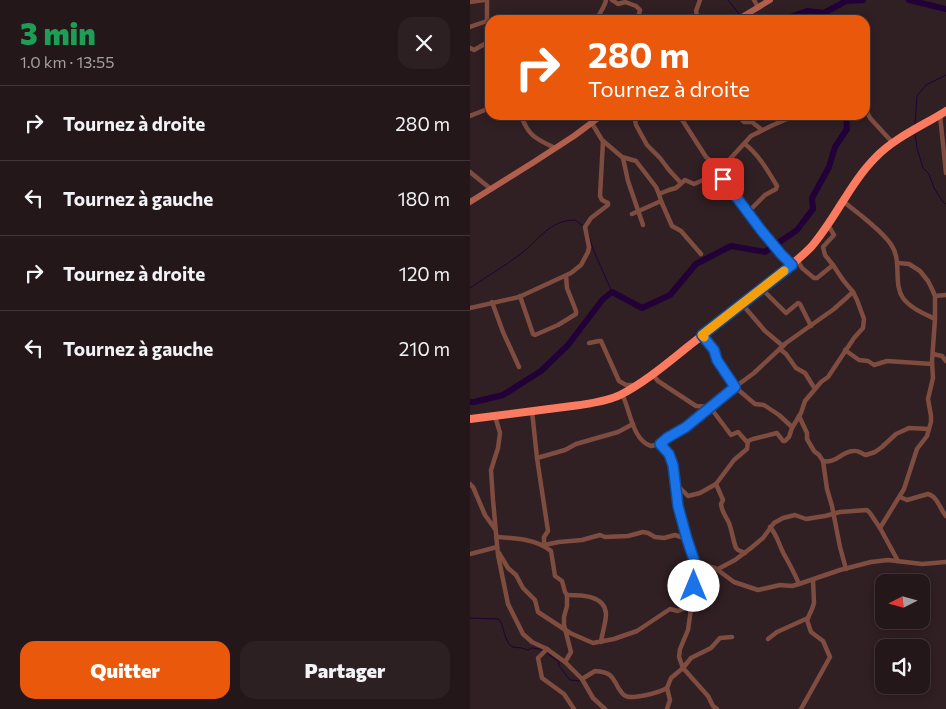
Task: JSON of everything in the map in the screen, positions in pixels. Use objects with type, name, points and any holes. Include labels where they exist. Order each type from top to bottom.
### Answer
[{"type":"highway","points":[[470,419],[587,404],[616,397],[653,375],[794,263],[814,244],[861,174],[874,159],[893,143],[943,113]]},
{"type":"main road","points":[[744,15],[770,0]]},
{"type":"main road","points":[[470,202],[556,148],[595,120]]},
{"type":"street","points":[[470,2],[486,0],[487,15]]},
{"type":"street","points":[[598,15],[606,0]]},
{"type":"street","points":[[612,0],[618,4],[625,2],[637,7],[640,10],[639,15]]},
{"type":"street","points":[[697,15],[696,11],[700,0]]},
{"type":"street","points":[[754,0],[758,6]]},
{"type":"street","points":[[470,26],[485,22]]},
{"type":"street","points":[[470,48],[474,50],[485,44]]},
{"type":"street","points":[[470,116],[485,110]]},
{"type":"street","points":[[943,113],[946,173]]},
{"type":"street","points":[[870,118],[893,143]]},
{"type":"street","points":[[523,120],[526,129],[533,136],[556,148]]},
{"type":"street","points":[[590,120],[603,141],[623,158],[636,162],[656,187],[672,226],[683,232],[701,254]]},
{"type":"street","points":[[635,120],[647,145],[681,183]]},
{"type":"street","points":[[682,120],[706,157],[719,171],[777,249],[814,278],[817,278],[834,265]]},
{"type":"street","points":[[742,120],[744,122],[752,122],[762,130]]},
{"type":"street","points":[[659,194],[676,188],[685,180],[691,183],[698,182],[719,171],[752,136],[785,120]]},
{"type":"street","points":[[470,308],[520,296],[578,269],[588,252],[586,224],[608,205],[608,202],[602,200],[600,196],[603,141]]},
{"type":"street","points":[[745,144],[753,150],[766,166],[777,186],[776,189],[765,195],[748,212]]},
{"type":"street","points":[[623,158],[628,181],[643,225]]},
{"type":"street","points":[[470,172],[491,189]]},
{"type":"street","points":[[632,214],[661,200]]},
{"type":"street","points":[[843,201],[889,242],[895,252],[898,263],[898,283],[903,298],[911,306],[935,319]]},
{"type":"street","points":[[747,442],[777,432],[785,441],[789,437],[805,401],[828,377],[845,350],[864,327],[863,316],[853,292],[823,249],[834,235],[828,225]]},
{"type":"street","points":[[880,528],[900,497],[918,449],[927,436],[932,419],[928,399],[933,378],[935,296],[928,281],[920,271],[908,263],[898,263]]},
{"type":"street","points":[[520,296],[534,335],[558,325],[576,314],[566,276]]},
{"type":"street","points":[[762,289],[786,312],[798,303],[800,304],[811,326]]},
{"type":"street","points":[[622,394],[640,438],[651,446],[660,444],[686,427],[754,373],[790,340],[834,309],[853,292]]},
{"type":"street","points":[[935,296],[946,295]]},
{"type":"street","points":[[492,302],[502,332],[518,367]]},
{"type":"street","points":[[742,304],[796,368],[805,373],[815,389]]},
{"type":"street","points":[[702,335],[714,350],[717,360],[735,387],[756,404],[779,414],[792,427]]},
{"type":"street","points":[[589,343],[599,341],[602,343],[622,384],[637,385]]},
{"type":"street","points":[[845,350],[859,360],[868,361],[874,365],[887,361],[932,364]]},
{"type":"street","points":[[933,354],[941,356],[946,361]]},
{"type":"street","points":[[653,375],[658,381],[696,406],[710,407]]},
{"type":"street","points":[[676,484],[689,496],[702,492],[716,484],[736,458],[747,449],[747,442],[738,432],[730,435],[710,407]]},
{"type":"street","points":[[532,411],[536,458],[548,531],[544,537],[544,545],[551,551],[555,576],[562,581],[567,595],[564,629],[571,652],[565,662]]},
{"type":"street","points":[[495,416],[500,433],[491,473],[497,548],[506,602],[526,638],[547,649],[565,662],[582,679],[593,698],[606,709]]},
{"type":"street","points":[[799,416],[807,433],[807,439],[823,461],[826,489],[832,506],[846,569]]},
{"type":"street","points":[[536,458],[565,450],[580,442],[618,432],[633,424]]},
{"type":"street","points":[[823,461],[831,462],[843,454],[855,450],[866,455],[875,452],[896,434],[909,428],[929,430]]},
{"type":"street","points":[[660,444],[670,456],[676,484],[678,506],[695,563],[696,579],[688,630],[679,653],[680,661],[683,668],[708,696],[716,709]]},
{"type":"street","points":[[470,484],[487,518],[496,530]]},
{"type":"street","points":[[716,484],[723,500],[721,504],[723,513],[730,525],[736,548],[745,553]]},
{"type":"street","points":[[900,497],[907,500],[931,494],[946,516]]},
{"type":"street","points":[[718,570],[745,553],[763,538],[770,527],[778,520],[795,515],[806,519],[840,512],[867,510],[880,528],[898,561]]},
{"type":"street","points":[[770,527],[777,536],[780,546],[800,584]]},
{"type":"street","points":[[496,538],[515,538],[544,545],[581,540],[600,535],[605,537],[628,536],[643,532],[655,537],[664,538],[676,535],[687,539]]},
{"type":"street","points":[[470,554],[497,548]]},
{"type":"street","points":[[497,548],[508,568],[516,576],[527,593],[536,600],[538,612],[564,629],[592,643],[617,639],[637,631],[670,609],[678,610],[691,606]]},
{"type":"street","points":[[695,563],[711,566],[734,582],[762,590],[800,584],[871,562],[888,560],[926,564],[946,562]]},
{"type":"street","points":[[801,709],[830,657],[823,642],[812,632],[808,623],[814,603],[813,580]]},
{"type":"street","points":[[567,595],[586,595],[602,604],[606,615],[600,642]]},
{"type":"street","points":[[768,639],[777,632],[808,618]]},
{"type":"street","points":[[582,679],[595,671],[610,674],[623,695],[629,697],[661,691],[667,688],[673,676],[691,658],[711,648],[718,640],[732,637]]},
{"type":"street","points":[[547,649],[538,658],[542,677],[546,682],[564,694],[574,709]]},
{"type":"street","points":[[667,688],[670,700],[667,709]]},
{"type":"waterway","points":[[728,0],[740,15]]},
{"type":"waterway","points":[[796,15],[807,11],[824,13],[846,1],[863,0]]},
{"type":"waterway","points":[[909,0],[946,9]]},
{"type":"waterway","points":[[915,125],[917,96],[926,85],[946,75]]},
{"type":"waterway","points":[[470,402],[503,395],[541,371],[568,345],[603,299],[612,292],[642,308],[670,295],[696,264],[731,246],[765,252],[797,230],[813,209],[812,198],[829,167],[835,147],[847,129],[846,120]]},
{"type":"waterway","points":[[915,134],[923,168],[929,174],[934,188],[946,204]]},
{"type":"waterway","points":[[470,288],[518,256],[550,228],[566,221],[575,220],[582,225]]},
{"type":"waterway","points":[[588,233],[612,292]]},
{"type":"waterway","points":[[470,618],[499,619],[507,641],[512,647],[528,650],[532,648],[540,649],[543,651]]},
{"type":"waterway","points":[[547,653],[559,662],[559,666],[570,680],[581,681]]},
{"type":"slow traffic","points":[[704,337],[702,335],[784,271]]},
{"type":"route","points":[[694,586],[696,579],[695,563],[678,506],[673,465],[669,454],[660,444],[686,427],[735,387],[717,360],[714,350],[702,335],[792,265],[761,230],[723,179]]}]
